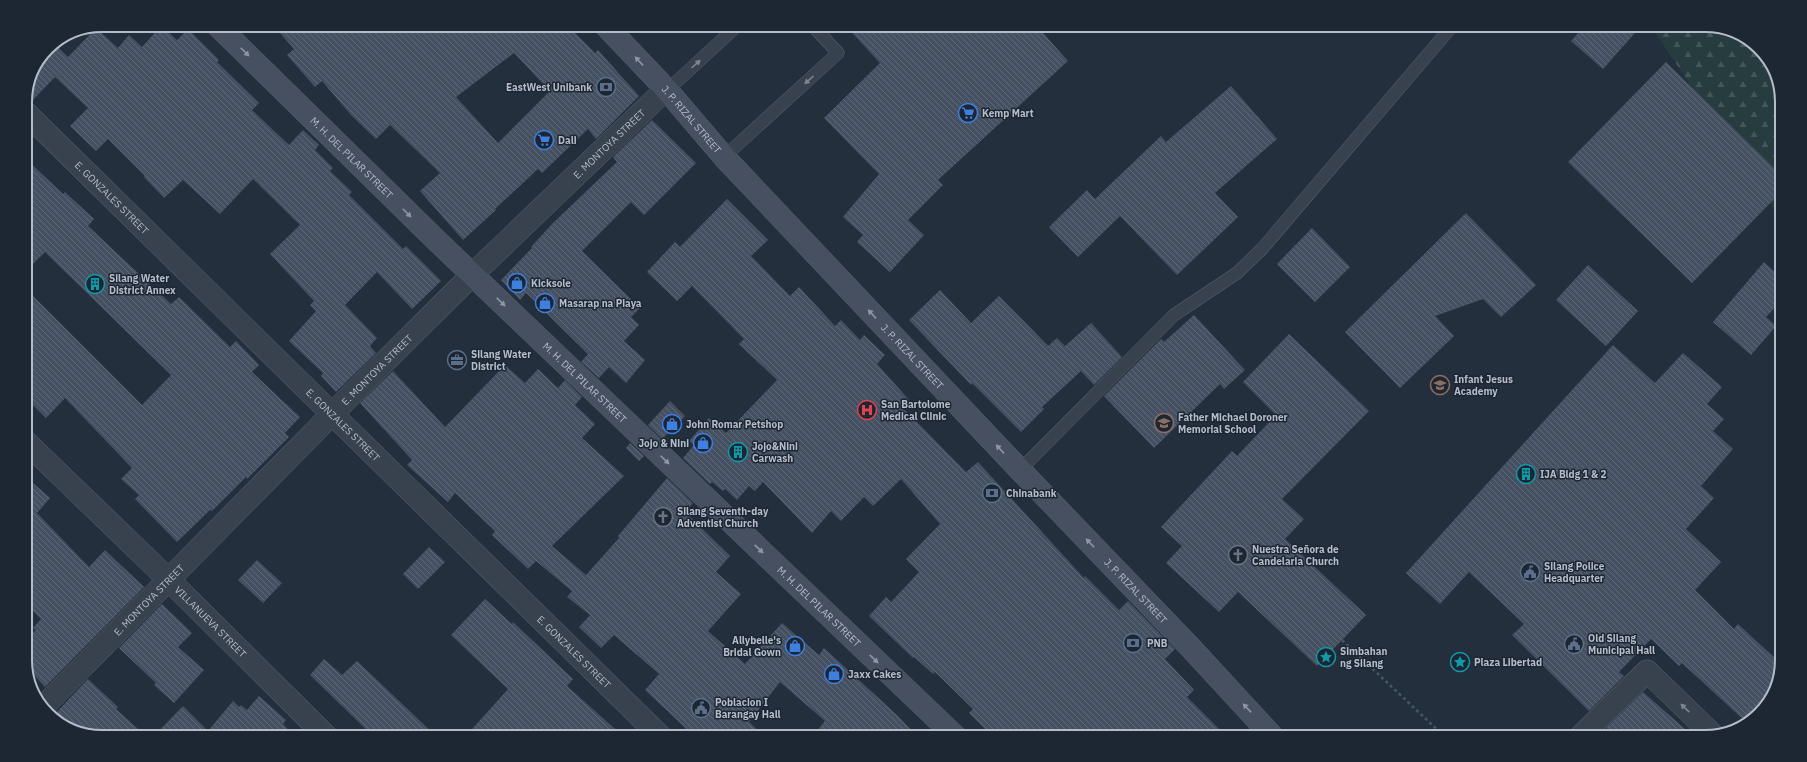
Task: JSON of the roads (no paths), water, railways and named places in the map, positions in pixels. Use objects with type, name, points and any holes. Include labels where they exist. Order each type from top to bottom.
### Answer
[{"type":"main road","name":"M. H. DEL PILAR STREET","points":[[224,32],[472,275],[949,730]]},
{"type":"main road","name":"J. P. RIZAL STREET","points":[[612,32],[666,89],[724,157],[1184,641],[1267,730]]},
{"type":"street","name":"E. MONTOYA STREET","points":[[47,703],[333,413],[472,275],[666,89]]},
{"type":"street","name":"E. GONZALES STREET","points":[[32,119],[654,730]]},
{"type":"street","name":"VILLANUEVA STREET","points":[[32,448],[169,580],[320,730]]},
{"type":"street","points":[[1587,730],[1647,672],[1707,730]]},
{"type":"lane","points":[[666,89],[673,85],[730,32]]},
{"type":"lane","points":[[724,157],[838,53],[818,32]]},
{"type":"lane","points":[[1020,470],[1174,315],[1237,273],[1262,249],[1446,32]]},
{"type":"place","name":"EastWest Unibank","points":[[606,87]]},
{"type":"place","name":"Kemp Mart","points":[[968,113]]},
{"type":"place","name":"Dali","points":[[544,140]]},
{"type":"place","name":"Kicksole","points":[[517,283]]},
{"type":"place","name":"Silang Water District Annex","points":[[95,284]]},
{"type":"place","name":"Masarap na Piaya","points":[[545,303]]},
{"type":"place","name":"Silang Water District","points":[[457,360]]},
{"type":"place","name":"Infant Jesus Academy","points":[[1440,385]]},
{"type":"place","name":"San Bartolome Medical Clinic","points":[[867,410]]},
{"type":"place","name":"Father Michael Doroner Memorial School","points":[[1164,423]]},
{"type":"place","name":"John Romar Petshop","points":[[672,424]]},
{"type":"place","name":"Jojo & Nini","points":[[703,443]]},
{"type":"place","name":"Jojo&Nini Carwash","points":[[738,452]]},
{"type":"place","name":"IJA Bldg 1 & 2","points":[[1526,474]]},
{"type":"place","name":"Chinabank","points":[[992,493]]},
{"type":"place","name":"Silang Seventh-day Adventist Church","points":[[663,517]]},
{"type":"place","name":"Nuestra Señora de Candelaria Church","points":[[1238,555]]},
{"type":"place","name":"Silang Police Headquarter","points":[[1530,572]]},
{"type":"place","name":"PNB","points":[[1133,643]]},
{"type":"place","name":"Old Silang Municipal Hall","points":[[1574,644]]},
{"type":"place","name":"Allybelle's Bridal Gown","points":[[795,646]]},
{"type":"place","name":"Simbahan ng Silang","points":[[1326,657]]},
{"type":"place","name":"Plaza Libertad","points":[[1460,662]]},
{"type":"place","name":"Jaxx Cakes","points":[[834,674]]},
{"type":"place","name":"Poblacion I Barangay Hall","points":[[701,708]]}]
